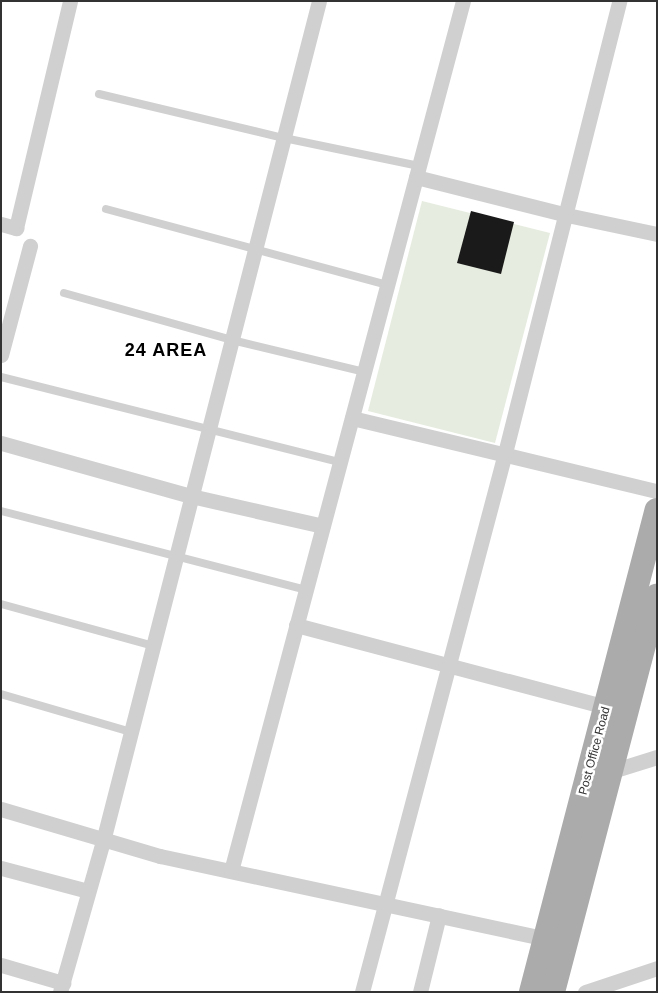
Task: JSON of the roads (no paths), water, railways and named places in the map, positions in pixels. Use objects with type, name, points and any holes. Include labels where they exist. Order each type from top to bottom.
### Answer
[{"type":"main road","name":"Post Office Road","points":[[541,991],[544,938],[655,524]]},
{"type":"main road","name":"Post Office Road","points":[[541,991],[612,771],[657,595]]},
{"type":"street","points":[[1,224],[16,228],[70,1]]},
{"type":"street","points":[[1,965],[62,988],[132,732],[319,1]]},
{"type":"street","points":[[231,871],[463,1]]},
{"type":"street","points":[[362,992],[567,215],[619,1]]},
{"type":"street","points":[[417,171],[567,215],[657,234]]},
{"type":"street","points":[[1,355],[30,246]]},
{"type":"street","points":[[352,418],[505,453],[657,492]]},
{"type":"street","points":[[1,443],[192,496],[323,526]]},
{"type":"street","points":[[296,626],[607,707]]},
{"type":"street","points":[[612,771],[657,757]]},
{"type":"street","points":[[1,809],[103,840],[231,871],[544,938]]},
{"type":"street","points":[[1,868],[88,891]]},
{"type":"street","points":[[420,992],[439,915]]},
{"type":"street","points":[[585,992],[657,968]]},
{"type":"lane","points":[[99,94],[417,171]]},
{"type":"lane","points":[[106,210],[387,286]]},
{"type":"lane","points":[[64,293],[232,340],[364,372]]},
{"type":"lane","points":[[1,377],[340,462]]},
{"type":"lane","points":[[1,510],[306,590]]},
{"type":"lane","points":[[1,604],[153,646]]},
{"type":"lane","points":[[1,694],[132,732]]},
{"type":"district","name":"24 AREA","points":[[166,350]]}]
